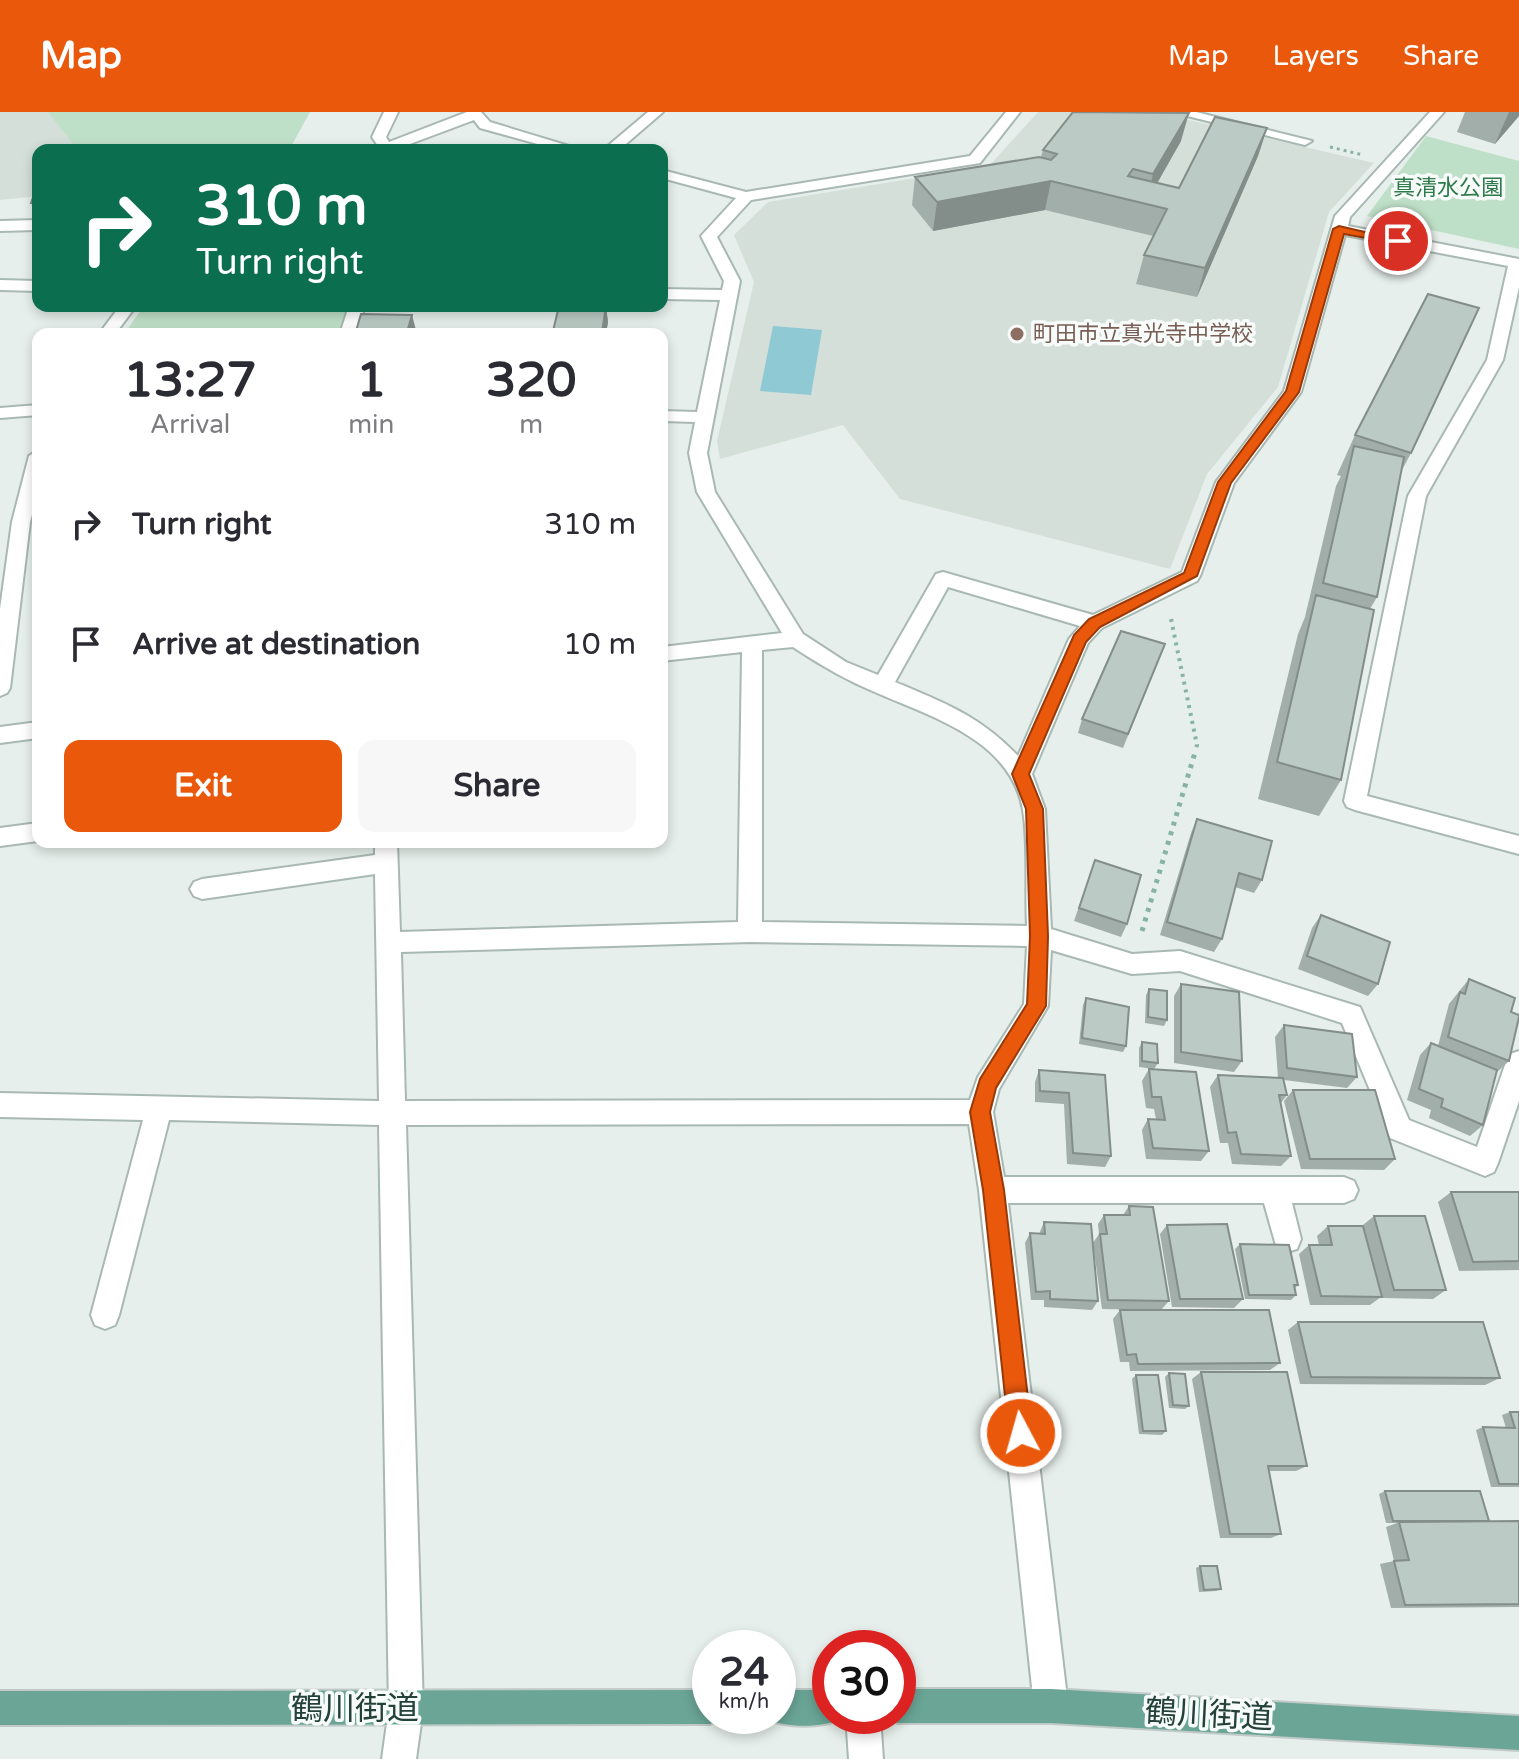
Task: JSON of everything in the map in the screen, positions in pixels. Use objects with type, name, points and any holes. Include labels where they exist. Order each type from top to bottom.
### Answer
[{"type":"main road","name":"鶴川街道","points":[[916,1706],[1051,1706],[1519,1733]]},
{"type":"main road","name":"鶴川街道","points":[[0,1708],[692,1707]]},
{"type":"street","points":[[382,144],[379,137],[391,112]]},
{"type":"street","points":[[617,144],[656,112]]},
{"type":"street","points":[[668,176],[746,196],[975,160],[1013,112]]},
{"type":"street","points":[[1178,112],[1220,116],[1305,141]]},
{"type":"street","points":[[1021,774],[1079,639],[1095,623],[1190,576],[1225,482],[1292,392],[1343,216],[1437,112]]},
{"type":"street","points":[[397,144],[474,114],[485,125],[553,144]]},
{"type":"street","points":[[746,196],[709,236],[732,281],[698,453],[706,492],[796,639],[839,667],[944,711],[986,736],[1021,774],[1034,809],[1039,936],[1036,1006],[987,1085],[980,1112],[993,1190],[1051,1706]]},
{"type":"street","points":[[0,226],[32,225]]},
{"type":"street","points":[[1339,229],[1518,264],[1495,360],[1417,496],[1355,801],[1519,845]]},
{"type":"street","points":[[0,285],[32,286]]},
{"type":"street","points":[[668,294],[730,295]]},
{"type":"street","points":[[0,413],[32,410]]},
{"type":"street","points":[[668,416],[703,417]]},
{"type":"street","points":[[0,688],[21,522],[32,479]]},
{"type":"street","points":[[0,524],[21,522]]},
{"type":"street","points":[[882,687],[943,579],[1095,623]]},
{"type":"street","points":[[668,653],[796,639]]},
{"type":"street","points":[[750,932],[752,643]]},
{"type":"street","points":[[0,735],[32,731]]},
{"type":"street","points":[[0,837],[32,833]]},
{"type":"street","points":[[202,889],[386,852],[406,1709],[399,1759]]},
{"type":"street","points":[[389,942],[750,932],[1039,936],[1132,964],[1180,961],[1351,1015],[1399,1129],[1485,1163],[1519,1062]]},
{"type":"street","points":[[0,1105],[392,1113],[980,1112]]},
{"type":"street","points":[[105,1315],[159,1108]]},
{"type":"street","points":[[993,1190],[1344,1190]]},
{"type":"street","points":[[1275,1190],[1287,1239]]},
{"type":"street","points":[[864,1734],[866,1759]]},
{"type":"path","points":[[1132,964],[1197,745],[1165,591]]},
{"type":"shaded area","points":[[0,112],[310,112],[292,144],[32,144],[32,197],[0,200]]},
{"type":"shaded area","name":"町田市立真光寺中学校","points":[[1038,112],[1154,112],[1374,163],[1329,212],[1278,387],[1207,474],[1170,569],[900,499],[843,425],[720,459],[717,441],[754,282],[734,235],[768,202],[989,166]]},
{"type":"green space","points":[[48,112],[310,112],[292,144],[73,144]]},
{"type":"green space","name":"真清水公園","points":[[1426,136],[1519,161],[1519,249],[1367,216]]},
{"type":"green space","points":[[140,312],[348,312],[343,328],[128,328]]},
{"type":"water","points":[[773,326],[822,330],[811,395],[760,391]]},
{"type":"building","points":[[1073,112],[1189,113],[1153,174],[1133,169],[1128,176],[1179,188],[1215,117],[1267,128],[1205,268],[1144,255],[1167,209],[1051,181],[937,202],[915,177],[1039,157],[1051,160],[1057,154],[1043,150]]},
{"type":"building","points":[[1428,294],[1479,308],[1411,453],[1355,435]]},
{"type":"building","points":[[558,312],[605,312],[603,328],[554,328]]},
{"type":"building","points":[[361,314],[412,315],[408,328],[357,328]]},
{"type":"building","points":[[1354,446],[1404,457],[1377,597],[1323,583]]},
{"type":"building","points":[[1316,595],[1374,610],[1341,780],[1277,762]]},
{"type":"building","points":[[1121,631],[1165,644],[1128,734],[1082,719]]},
{"type":"building","points":[[1197,819],[1272,841],[1262,880],[1239,873],[1222,939],[1167,922]]},
{"type":"building","points":[[1095,860],[1141,875],[1127,924],[1079,908]]},
{"type":"building","points":[[1321,915],[1390,942],[1378,984],[1307,956]]},
{"type":"building","points":[[1469,979],[1515,998],[1511,1012],[1519,1017],[1509,1061],[1448,1037],[1460,992],[1465,994]]},
{"type":"building","points":[[1181,984],[1239,992],[1242,1061],[1181,1052]]},
{"type":"building","points":[[1149,989],[1167,991],[1167,1020],[1148,1017]]},
{"type":"building","points":[[1086,998],[1129,1007],[1126,1046],[1082,1038]]},
{"type":"building","points":[[1284,1025],[1352,1034],[1357,1077],[1287,1068]]},
{"type":"building","points":[[1142,1042],[1157,1044],[1158,1063],[1142,1061]]},
{"type":"building","points":[[1431,1043],[1497,1070],[1483,1125],[1441,1107],[1443,1099],[1419,1089]]},
{"type":"building","points":[[1149,1069],[1196,1072],[1209,1151],[1153,1148],[1148,1119],[1165,1120],[1161,1097],[1152,1097]]},
{"type":"building","points":[[1039,1070],[1105,1075],[1111,1156],[1073,1153],[1069,1093],[1040,1091]]},
{"type":"building","points":[[1218,1075],[1283,1078],[1287,1095],[1279,1095],[1291,1156],[1241,1154],[1236,1132],[1228,1133]]},
{"type":"building","points":[[1293,1090],[1375,1090],[1395,1159],[1310,1159]]},
{"type":"building","points":[[1451,1192],[1519,1192],[1519,1261],[1473,1262]]},
{"type":"building","points":[[1129,1206],[1153,1207],[1169,1301],[1108,1300],[1100,1234],[1107,1234],[1104,1215],[1130,1215]]},
{"type":"building","points":[[1374,1216],[1425,1216],[1446,1290],[1394,1290]]},
{"type":"building","points":[[1044,1222],[1091,1224],[1098,1301],[1050,1299],[1050,1291],[1036,1292],[1030,1233],[1045,1234]]},
{"type":"building","points":[[1227,1224],[1243,1299],[1180,1299],[1167,1225]]},
{"type":"building","points":[[1328,1226],[1363,1226],[1382,1297],[1321,1296],[1309,1245],[1332,1245]]},
{"type":"building","points":[[1240,1244],[1289,1245],[1298,1285],[1294,1285],[1296,1295],[1249,1295]]},
{"type":"building","points":[[1120,1310],[1269,1310],[1280,1363],[1138,1364],[1136,1354],[1127,1355]]},
{"type":"building","points":[[1298,1322],[1483,1322],[1500,1378],[1311,1377]]},
{"type":"building","points":[[1201,1372],[1287,1372],[1307,1466],[1268,1466],[1281,1534],[1230,1534]]},
{"type":"building","points":[[1169,1373],[1185,1374],[1189,1406],[1173,1405]]},
{"type":"building","points":[[1136,1375],[1158,1375],[1166,1431],[1143,1431]]},
{"type":"building","points":[[1510,1412],[1519,1412],[1519,1484],[1499,1484],[1483,1427],[1515,1428]]},
{"type":"building","points":[[1385,1491],[1480,1491],[1489,1521],[1393,1521]]},
{"type":"building","points":[[1519,1521],[1519,1604],[1405,1605],[1394,1561],[1409,1560],[1399,1522]]},
{"type":"building","points":[[1200,1566],[1217,1566],[1221,1589],[1204,1590]]},
{"type":"place","name":"町田市立真光寺中学校","points":[[1017,334]]},
{"type":"route","points":[[1021,1433],[993,1190],[980,1112],[987,1085],[1036,1006],[1039,936],[1034,809],[1021,774],[1079,639],[1095,623],[1190,576],[1225,482],[1292,392],[1339,229],[1398,241]]}]
